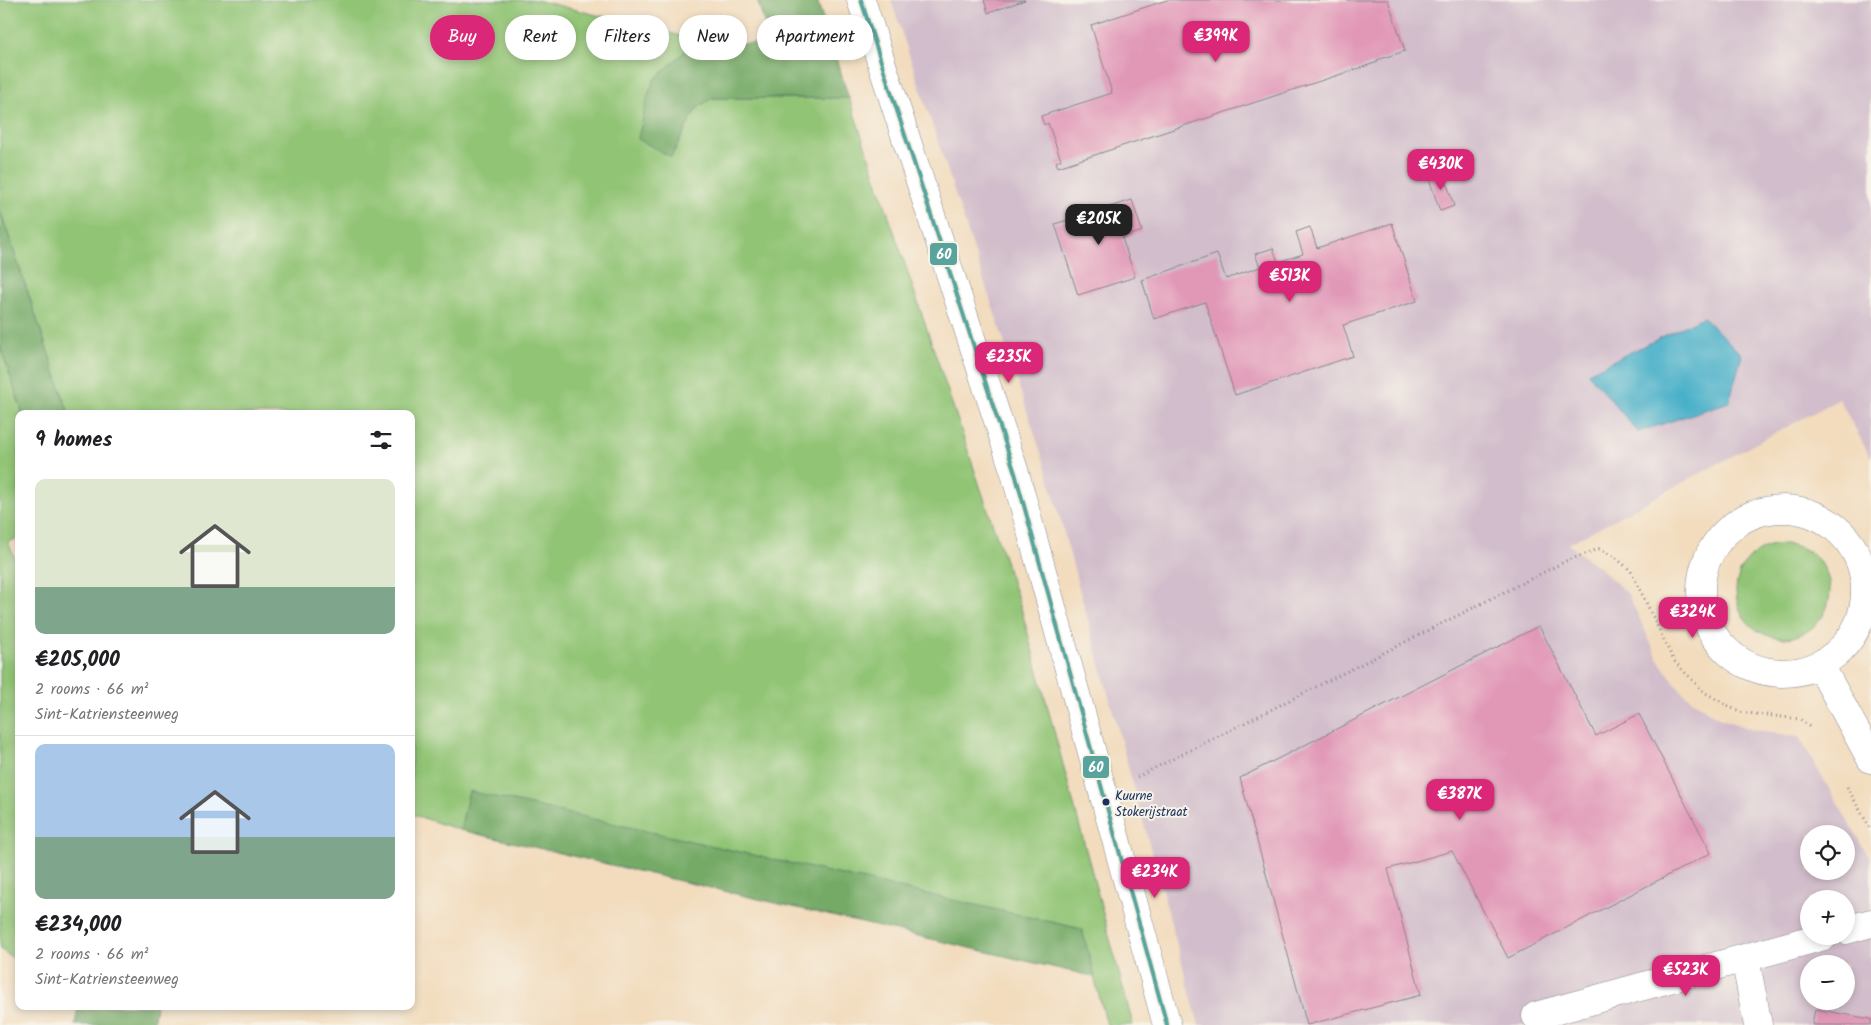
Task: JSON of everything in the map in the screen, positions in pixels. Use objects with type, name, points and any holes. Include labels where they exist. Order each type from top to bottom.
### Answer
[{"type":"street","points":[[861,0],[1016,473],[1167,1025]]},
{"type":"street","points":[[1793,509],[1818,516],[1864,548],[1865,604],[1857,629],[1841,650],[1820,665],[1793,673],[1764,672],[1739,660],[1718,642],[1705,617],[1700,589],[1706,562],[1720,538],[1742,519],[1766,510],[1793,509]]},
{"type":"street","points":[[1820,665],[1871,759]]},
{"type":"street","points":[[1855,927],[1871,923]]},
{"type":"street","points":[[1536,1016],[1800,943]]},
{"type":"street","points":[[1745,958],[1758,1025]]},
{"type":"path","points":[[1102,784],[1138,776],[1566,561],[1599,549],[1615,557],[1631,571],[1674,661],[1704,692],[1739,712],[1800,719],[1818,734]]},
{"type":"path","points":[[1844,782],[1871,830]]},
{"type":"shaded area","points":[[891,0],[1871,0],[1871,458],[1839,399],[1568,544],[1601,569],[1628,594],[1660,663],[1684,694],[1716,717],[1750,729],[1799,737],[1850,825],[1800,825],[1800,880],[1855,880],[1855,833],[1871,861],[1871,1025],[1199,1025],[1047,471]]},
{"type":"green space","points":[[0,0],[537,0],[597,15],[586,15],[586,60],[669,60],[669,33],[679,36],[679,57],[654,80],[671,157],[696,109],[712,98],[849,98],[1021,608],[1133,1025],[1107,1025],[1081,929],[469,792],[460,830],[415,815],[415,410],[68,410],[0,210]]},
{"type":"green space","points":[[757,0],[817,0],[822,15],[762,15]]},
{"type":"green space","points":[[747,43],[757,43],[757,60],[837,60],[849,98],[712,98],[696,109],[671,157],[638,139],[648,95],[654,80],[679,57],[679,60],[747,60]]},
{"type":"green space","points":[[0,210],[68,410],[22,410],[0,346]]},
{"type":"green space","points":[[0,346],[22,410],[15,410],[15,539],[8,542],[15,559],[15,959],[0,949]]},
{"type":"green space","points":[[1774,544],[1792,544],[1817,557],[1827,573],[1830,591],[1827,609],[1817,625],[1792,638],[1774,638],[1749,625],[1736,600],[1736,582],[1749,557]]},
{"type":"green space","points":[[469,791],[1082,929],[1095,977],[460,830]]},
{"type":"green space","points":[[77,1010],[155,1010],[153,1025],[75,1025]]},
{"type":"water","points":[[1703,317],[1742,355],[1729,402],[1638,432],[1588,373]]},
{"type":"building","points":[[984,0],[1025,0],[988,13]]},
{"type":"building","points":[[1167,0],[1388,0],[1405,51],[1377,60],[1378,62],[1058,167],[1056,162],[1061,160],[1048,123],[1044,125],[1041,116],[1112,93],[1091,25]]},
{"type":"building","points":[[1443,171],[1454,206],[1440,211],[1428,176]]},
{"type":"building","points":[[1132,200],[1142,231],[1122,238],[1135,277],[1078,295],[1055,224]]},
{"type":"building","points":[[1392,223],[1417,301],[1343,325],[1353,356],[1235,395],[1205,302],[1154,319],[1142,280],[1217,254],[1226,279],[1260,267],[1255,254],[1273,248],[1278,262],[1303,254],[1296,232],[1310,227],[1317,248]]},
{"type":"building","points":[[1539,626],[1596,736],[1639,714],[1711,853],[1508,958],[1452,851],[1388,869],[1421,995],[1307,1025],[1240,778]]},
{"type":"building","points":[[1815,1010],[1871,1019],[1871,1025],[1812,1025]]},
{"type":"transit line","name":"60","points":[[861,0],[1015,473],[1167,1025]]},
{"type":"place","name":"Kuurne Stokerijstraat","points":[[1106,802]]}]
